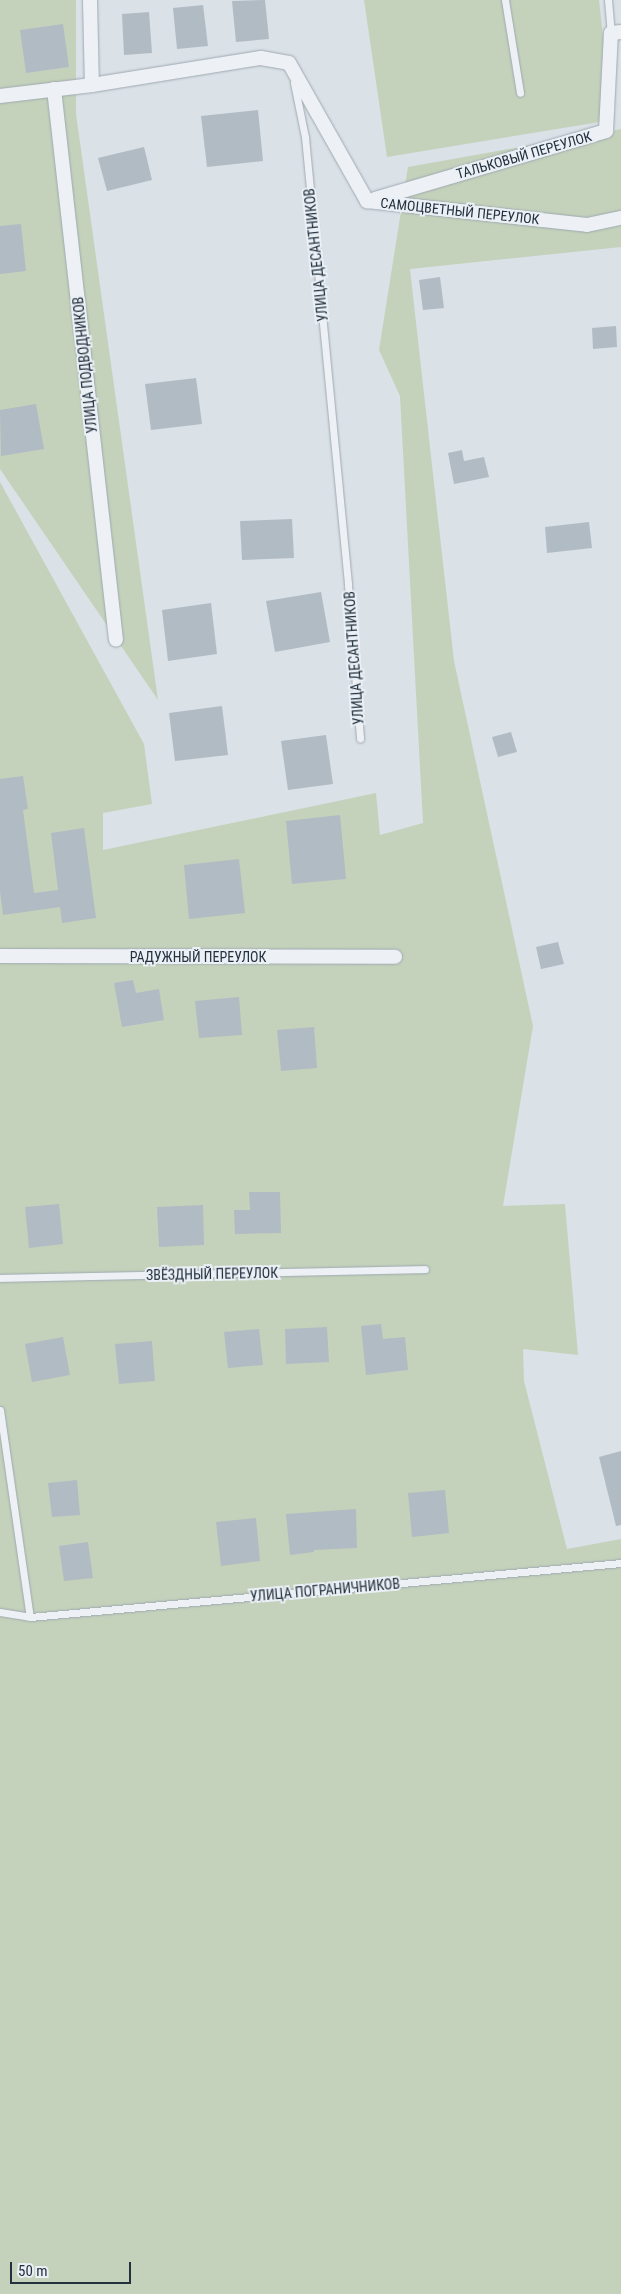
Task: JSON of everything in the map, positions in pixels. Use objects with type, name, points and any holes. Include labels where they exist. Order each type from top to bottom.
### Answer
[{"type":"street","points":[[90,0],[92,85]]},
{"type":"street","name":"ТАЛЬКОВЫЙ ПЕРЕУЛОК","points":[[367,201],[606,131],[616,32]]},
{"type":"street","points":[[0,96],[92,85],[261,58],[288,63]]},
{"type":"street","name":"САМОЦВЕТНЫЙ ПЕРЕУЛОК","points":[[288,63],[367,201],[587,226],[621,218]]},
{"type":"street","name":"УЛИЦА ПОДВОДНИКОВ","points":[[54,89],[116,640]]},
{"type":"street","name":"РАДУЖНЫЙ ПЕРЕУЛОК","points":[[0,956],[395,957]]},
{"type":"lane","points":[[505,0],[520,93]]},
{"type":"lane","points":[[608,0],[616,32]]},
{"type":"lane","name":"УЛИЦА ДЕСАНТНИКОВ","points":[[288,63],[296,89],[305,136],[347,575],[360,739]]},
{"type":"lane","name":"ЗВЁЗДНЫЙ ПЕРЕУЛОК","points":[[0,1278],[425,1269]]},
{"type":"lane","points":[[0,1410],[30,1617]]},
{"type":"lane","name":"УЛИЦА ПОГРАНИЧНИКОВ","points":[[0,1612],[30,1617],[621,1563]]},
{"type":"green space","points":[[0,0],[76,0],[76,114],[158,700],[0,469]]},
{"type":"green space","points":[[364,0],[599,0],[612,120],[387,157]]},
{"type":"green space","points":[[621,129],[621,247],[410,269],[454,661],[533,1026],[503,1206],[565,1204],[578,1355],[523,1349],[524,1381],[567,1549],[621,1539],[621,2294],[0,2294],[0,482],[144,744],[152,804],[103,813],[103,850],[376,793],[380,835],[423,823],[400,396],[379,350],[408,167]]},
{"type":"building","points":[[265,0],[269,39],[236,42],[232,1]]},
{"type":"building","points":[[203,5],[208,46],[177,49],[173,8]]},
{"type":"building","points":[[149,12],[152,53],[124,55],[122,14]]},
{"type":"building","points":[[63,24],[69,67],[26,73],[20,30]]},
{"type":"building","points":[[258,110],[263,161],[207,167],[201,116]]},
{"type":"building","points":[[144,147],[152,180],[107,191],[98,158]]},
{"type":"building","points":[[21,224],[26,271],[0,274],[0,226]]},
{"type":"building","points":[[440,277],[444,308],[423,310],[419,280]]},
{"type":"building","points":[[616,326],[617,347],[593,349],[592,328]]},
{"type":"building","points":[[196,378],[202,424],[151,430],[145,384]]},
{"type":"building","points":[[36,404],[44,449],[1,456],[0,410]]},
{"type":"building","points":[[462,450],[464,461],[484,457],[489,477],[454,484],[448,453]]},
{"type":"building","points":[[292,519],[294,558],[242,560],[240,521]]},
{"type":"building","points":[[589,522],[592,548],[547,553],[545,527]]},
{"type":"building","points":[[321,592],[330,642],[275,652],[266,601]]},
{"type":"building","points":[[211,603],[217,654],[168,661],[162,610]]},
{"type":"building","points":[[222,706],[228,755],[175,761],[169,713]]},
{"type":"building","points":[[511,732],[517,752],[498,757],[492,737]]},
{"type":"building","points":[[326,735],[333,784],[288,790],[281,741]]},
{"type":"building","points":[[23,776],[28,809],[23,810],[34,893],[58,890],[51,833],[84,828],[96,918],[62,923],[60,907],[3,915],[0,891],[0,779]]},
{"type":"building","points":[[340,815],[346,879],[292,884],[286,821]]},
{"type":"building","points":[[239,859],[245,913],[189,919],[184,865]]},
{"type":"building","points":[[558,942],[564,964],[541,969],[536,947]]},
{"type":"building","points":[[133,980],[136,993],[159,989],[164,1020],[122,1027],[114,983]]},
{"type":"building","points":[[239,997],[242,1035],[199,1038],[195,1001]]},
{"type":"building","points":[[314,1027],[317,1068],[281,1071],[277,1030]]},
{"type":"building","points":[[249,1192],[280,1192],[281,1233],[235,1234],[234,1210],[250,1210]]},
{"type":"building","points":[[59,1204],[63,1244],[29,1248],[25,1207]]},
{"type":"building","points":[[203,1205],[204,1245],[159,1247],[157,1207]]},
{"type":"building","points":[[381,1324],[383,1339],[405,1337],[408,1370],[366,1375],[361,1326]]},
{"type":"building","points":[[327,1327],[329,1362],[286,1364],[285,1329]]},
{"type":"building","points":[[259,1329],[263,1365],[228,1368],[224,1332]]},
{"type":"building","points":[[63,1337],[70,1375],[32,1382],[25,1344]]},
{"type":"building","points":[[152,1341],[155,1381],[119,1384],[115,1344]]},
{"type":"building","points":[[621,1451],[621,1525],[616,1526],[599,1457]]},
{"type":"building","points":[[77,1480],[80,1515],[52,1517],[48,1483]]},
{"type":"building","points":[[445,1490],[449,1533],[412,1537],[408,1493]]},
{"type":"building","points":[[356,1509],[357,1548],[314,1550],[314,1552],[290,1555],[286,1514]]},
{"type":"building","points":[[256,1518],[260,1561],[221,1566],[216,1522]]},
{"type":"building","points":[[88,1542],[93,1578],[64,1581],[59,1546]]}]
